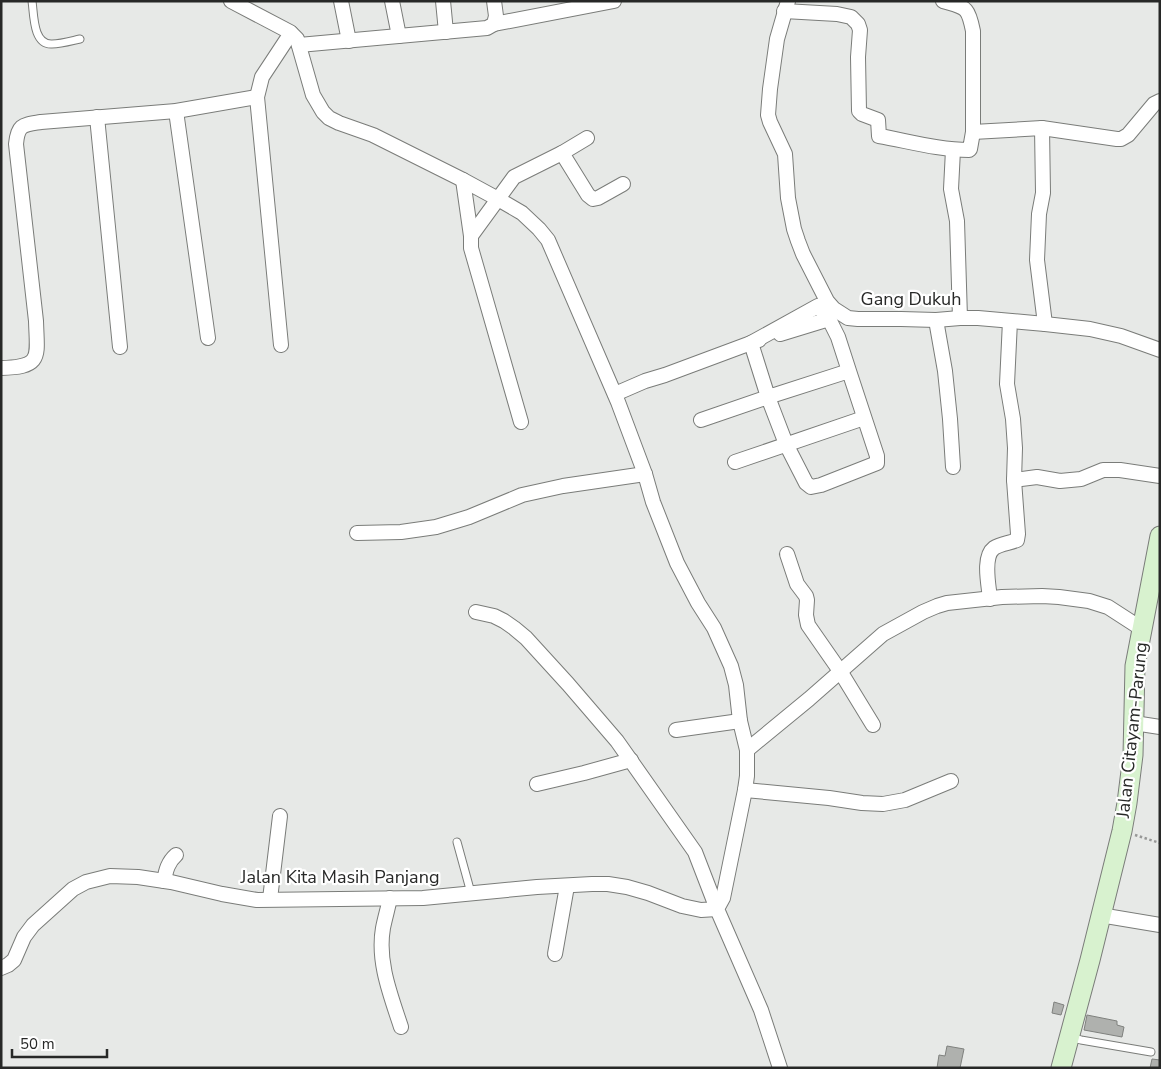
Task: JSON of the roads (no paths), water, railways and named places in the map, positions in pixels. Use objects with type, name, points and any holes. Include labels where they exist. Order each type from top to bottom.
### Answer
[{"type":"main road","name":"Jalan Citayam-Parung","points":[[1061,1068],[1122,831],[1133,755],[1135,666],[1160,536]]},
{"type":"street","points":[[231,1],[291,33],[297,39],[313,95],[329,118],[367,132],[498,199],[522,213],[548,240],[617,398],[645,474],[653,502],[677,563],[698,603],[714,628],[731,666],[736,685],[740,721],[747,750],[747,776],[723,898],[717,909]]},
{"type":"street","points":[[341,1],[349,41]]},
{"type":"street","points":[[392,1],[399,36]]},
{"type":"street","points":[[443,1],[446,32]]},
{"type":"street","points":[[494,1],[496,16],[494,24]]},
{"type":"street","points":[[299,45],[487,28],[494,24],[614,1]]},
{"type":"street","points":[[786,6],[851,17],[860,27],[858,57],[860,113],[878,120],[879,137],[954,150],[970,149],[972,132],[973,31],[971,17],[962,6],[943,1]]},
{"type":"street","name":"Gang Dukuh","points":[[786,6],[774,53],[768,115],[785,154],[788,198],[794,229],[803,254],[827,301],[834,308],[848,318],[858,319],[936,320],[978,318],[1090,329],[1109,333],[1160,350]]},
{"type":"street","points":[[281,345],[257,97],[262,77],[291,33]]},
{"type":"street","points":[[1,368],[19,367],[29,364],[35,357],[37,349],[36,321],[16,144],[19,130],[24,124],[176,111],[257,97]]},
{"type":"street","points":[[972,132],[1042,128],[1122,139],[1128,135],[1154,104],[1160,101]]},
{"type":"street","points":[[176,111],[208,338]]},
{"type":"street","points":[[97,117],[120,347]]},
{"type":"street","points":[[1042,128],[1043,193],[1038,222],[1037,260],[1045,324]]},
{"type":"street","points":[[471,236],[514,177],[588,138]]},
{"type":"street","points":[[954,150],[951,189],[957,220],[960,318]]},
{"type":"street","points":[[562,153],[588,195],[593,199],[623,184]]},
{"type":"street","points":[[462,180],[471,236],[471,248],[521,422]]},
{"type":"street","points":[[617,398],[645,381],[751,343],[818,306],[829,319],[838,338],[877,456],[877,464],[812,487],[806,483],[786,444],[751,343]]},
{"type":"street","points":[[936,320],[946,371],[954,467]]},
{"type":"street","points":[[990,598],[987,562],[989,553],[996,547],[1015,541],[1018,537],[1014,480],[1015,448],[1013,419],[1007,384],[1010,321]]},
{"type":"street","points":[[701,420],[768,396],[849,371]]},
{"type":"street","points":[[735,462],[864,418]]},
{"type":"street","points":[[1014,480],[1037,478],[1060,481],[1081,479],[1103,470],[1120,470],[1160,476]]},
{"type":"street","points":[[356,532],[400,532],[436,527],[469,517],[522,495],[563,486],[645,474]]},
{"type":"street","points":[[787,554],[797,584],[806,596],[808,625],[840,671],[873,725]]},
{"type":"street","points":[[747,750],[884,634],[923,612],[947,604],[990,598],[1042,596],[1089,601],[1108,607],[1142,629]]},
{"type":"street","points":[[476,612],[494,616],[514,628],[526,638],[568,684],[617,741],[695,852],[760,1010],[780,1068]]},
{"type":"street","points":[[676,730],[740,721]]},
{"type":"street","points":[[1134,723],[1160,727]]},
{"type":"street","points":[[537,784],[584,774],[631,760]]},
{"type":"street","points":[[744,790],[883,804],[906,800],[951,780]]},
{"type":"street","points":[[270,899],[280,816]]},
{"type":"street","points":[[164,880],[167,866],[176,855]]},
{"type":"street","name":"Jalan Kita Masih Panjang","points":[[1,968],[14,960],[24,937],[33,925],[73,889],[86,882],[110,876],[164,880],[240,898],[270,899],[423,898],[537,887],[608,884],[648,893],[682,906],[701,910],[717,909]]},
{"type":"street","points":[[555,954],[567,886]]},
{"type":"street","points":[[390,898],[382,930],[381,948],[387,985],[401,1028]]},
{"type":"street","points":[[1100,915],[1160,925]]},
{"type":"lane","points":[[32,1],[35,28],[42,42],[50,44],[80,39]]},
{"type":"lane","points":[[457,842],[471,893]]},
{"type":"lane","points":[[1070,1037],[1151,1052]]}]
